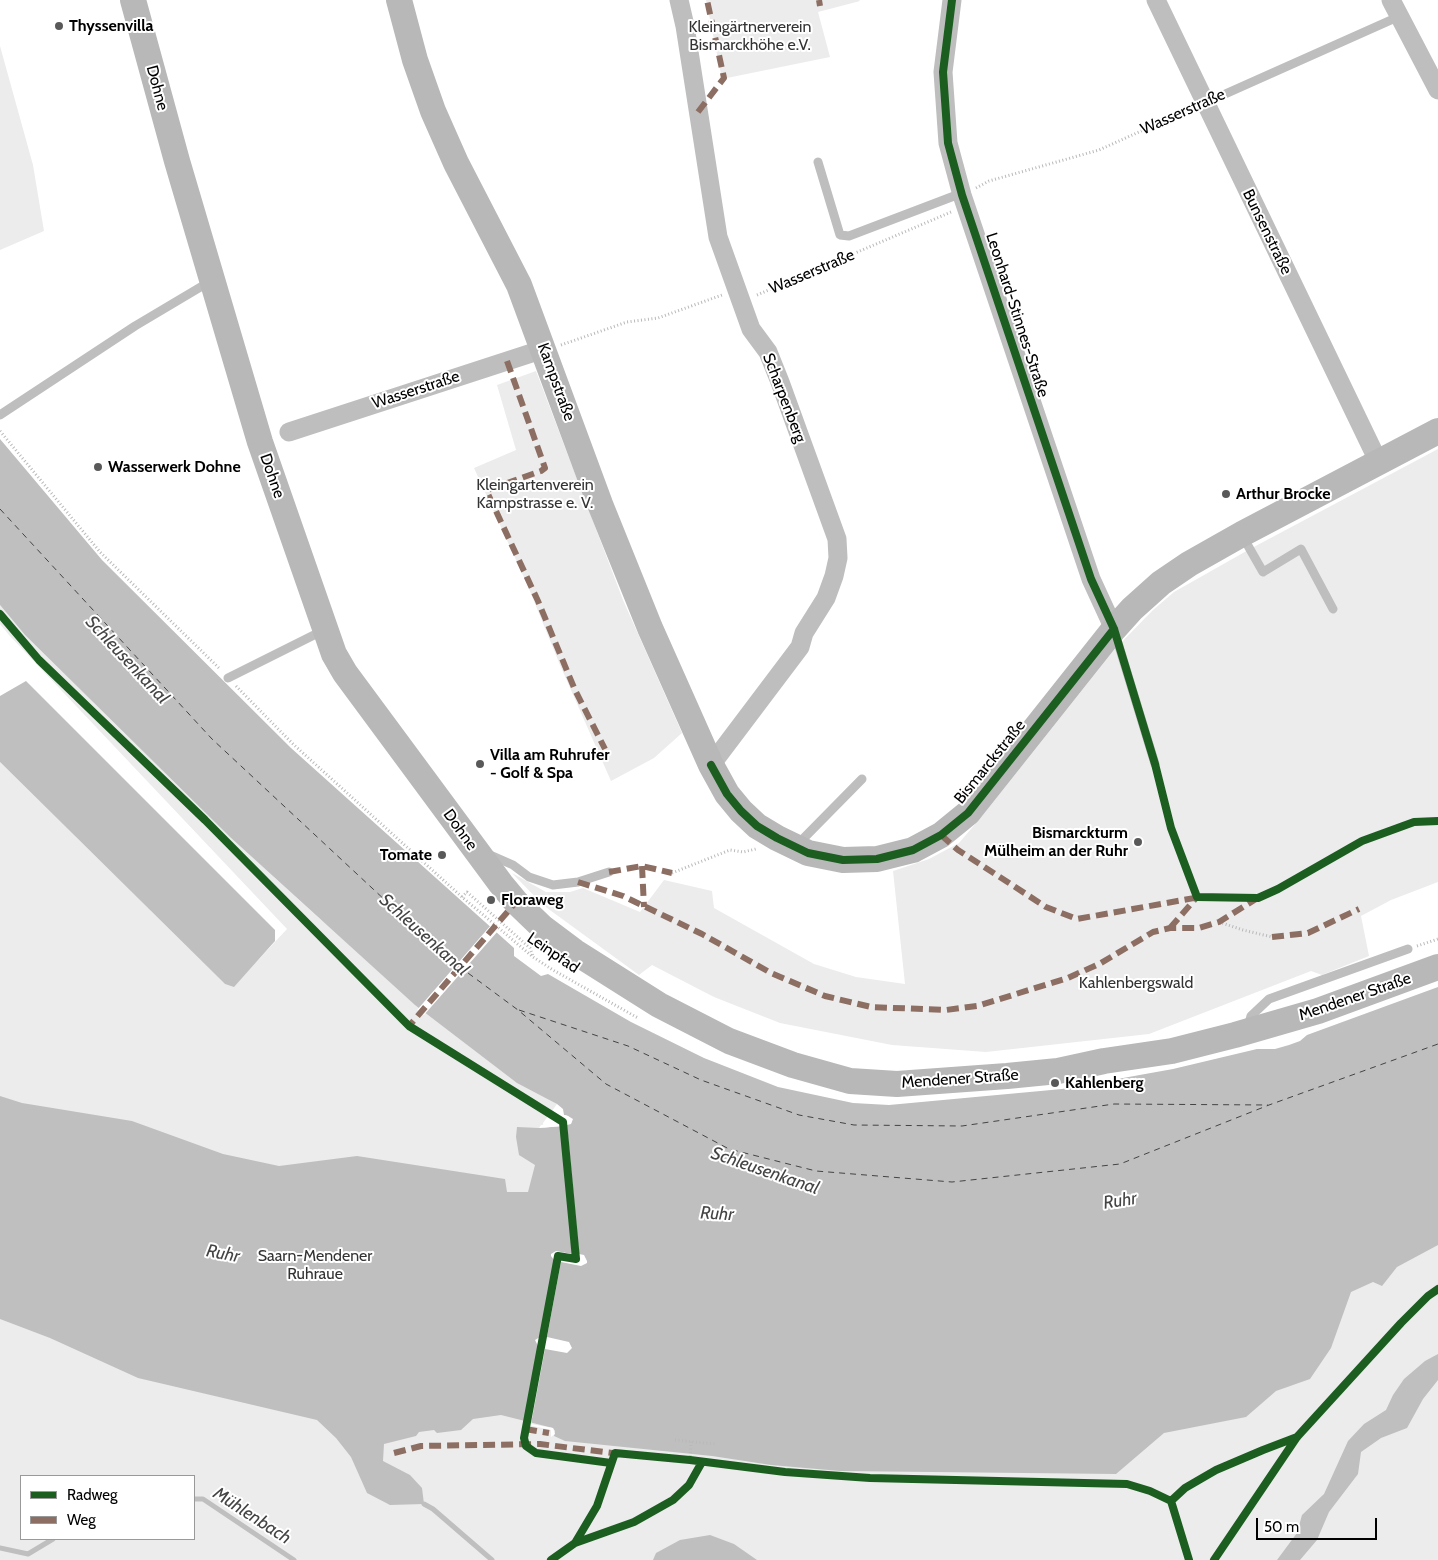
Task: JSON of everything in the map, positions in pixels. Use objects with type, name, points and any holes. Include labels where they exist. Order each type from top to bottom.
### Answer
[{"type":"street","name":"Dohne","points":[[133,0],[177,161],[260,442],[334,654],[345,673],[472,846],[516,902]]},
{"type":"street","name":"Kampstraße","points":[[400,0],[415,60],[433,111],[456,163],[519,285],[600,504],[646,619],[711,765]]},
{"type":"street","name":"Scharpenberg","points":[[679,0],[685,26],[718,237],[751,330],[768,352],[836,539],[838,558],[826,598],[804,633],[800,647],[711,765]]},
{"type":"street","name":"Leonhard-Stinnes-Straße","points":[[952,0],[943,72],[948,143],[963,198],[1091,579],[1114,629]]},
{"type":"street","name":"Bunsenstraße","points":[[1156,0],[1379,463]]},
{"type":"street","points":[[1396,5],[1438,90]]},
{"type":"street","name":"Wasserstraße","points":[[289,432],[544,349]]},
{"type":"street","name":"Bismarckstraße","points":[[711,765],[726,794],[757,826],[808,853],[843,860],[877,859],[913,850],[941,835],[968,813],[1114,629],[1132,609],[1161,583],[1189,564],[1242,534],[1438,431]]},
{"type":"street","name":"Mendener Straße","points":[[516,902],[543,928],[575,952],[659,1005],[729,1041],[794,1065],[850,1081],[897,1084],[1058,1071],[1104,1061],[1172,1051],[1318,1011],[1438,967]]},
{"type":"lane","name":"Wasserstraße","points":[[1205,103],[1396,5]]},
{"type":"lane","points":[[818,162],[840,235],[849,236],[963,198]]},
{"type":"lane","points":[[0,415],[130,329],[212,281]]},
{"type":"lane","points":[[1242,534],[1263,572],[1301,550],[1333,609]]},
{"type":"lane","points":[[1114,629],[1155,764]]},
{"type":"lane","points":[[228,678],[325,630]]},
{"type":"lane","points":[[795,846],[862,779]]},
{"type":"lane","points":[[472,846],[513,865],[529,876],[552,885],[578,882],[609,872]]},
{"type":"lane","points":[[1246,1032],[1251,1016],[1269,999],[1408,949]]},
{"type":"path","points":[[575,339],[634,320],[658,318],[703,301]]},
{"type":"path","points":[[672,874],[730,850],[743,852]]},
{"type":"path","points":[[1219,922],[1272,937]]},
{"type":"path","points":[[1408,949],[1438,939]]},
{"type":"path","points":[[409,1026],[548,1113]]},
{"type":"path","points":[[675,1440],[716,1444]]},
{"type":"path","points":[[690,1460],[691,1441]]},
{"type":"path","points":[[586,1459],[611,1463]]},
{"type":"green space","name":"Kleingärtnerverein Bismarckhöhe e.V.","points":[[706,0],[860,1],[818,12],[830,57],[722,79]]},
{"type":"green space","points":[[0,46],[33,165],[44,231],[0,250]]},
{"type":"green space","name":"Kleingartenverein Kampstrasse e. V.","points":[[536,371],[623,600],[682,733],[654,758],[611,781],[527,584],[474,468],[516,450],[497,385]]},
{"type":"green space","name":"Kahlenbergswald","points":[[1438,449],[1438,882],[1391,900],[1361,916],[1369,956],[1322,975],[1311,971],[1149,1034],[986,1052],[892,1045],[780,1023],[714,997],[652,965],[639,975],[543,905],[512,873],[546,892],[570,892],[583,888],[640,912],[664,880],[712,891],[714,908],[814,964],[856,977],[905,984],[893,871],[929,859],[959,843],[1114,650],[1153,610],[1174,592],[1250,549]]},
{"type":"green space","name":"Saarn-Mendener Ruhraue","points":[[0,605],[25,635],[231,838],[320,919],[539,1093],[557,1104],[543,1123],[560,1238],[1438,1162],[1438,1560],[0,1560],[0,762],[225,984],[234,986],[287,929],[0,624]]},
{"type":"water","points":[[0,439],[102,560],[291,748],[514,948],[514,956],[541,976],[548,974],[631,1022],[704,1058],[778,1087],[853,1103],[889,1105],[1062,1089],[1173,1069],[1257,1049],[1275,1049],[1300,1041],[1307,1035],[1438,987],[1438,1245],[1397,1267],[1382,1286],[1373,1282],[1351,1292],[1331,1348],[1310,1379],[1276,1391],[1246,1417],[1164,1433],[1116,1474],[840,1471],[771,1465],[712,1456],[565,1441],[554,1436],[555,1431],[553,1428],[501,1415],[473,1419],[461,1430],[437,1433],[434,1430],[419,1432],[416,1436],[384,1444],[383,1461],[410,1475],[422,1488],[424,1504],[390,1505],[367,1493],[351,1457],[336,1438],[317,1420],[138,1378],[50,1338],[0,1319],[0,1096],[22,1103],[132,1121],[223,1154],[279,1166],[357,1156],[505,1179],[507,1192],[528,1192],[535,1165],[519,1155],[516,1137],[517,1127],[564,1126],[572,1122],[568,1116],[564,1115],[563,1109],[557,1104],[517,1083],[415,1005],[231,838],[25,635],[0,605]]},
{"type":"water","points":[[26,681],[275,930],[275,941],[234,987],[225,984],[0,762],[0,696]]},
{"type":"water","points":[[1438,1354],[1438,1380],[1423,1399],[1407,1428],[1381,1438],[1361,1452],[1358,1474],[1329,1512],[1317,1540],[1300,1560],[1277,1560],[1297,1533],[1302,1515],[1324,1494],[1348,1441],[1364,1424],[1386,1410],[1404,1379],[1425,1361]]},
{"type":"water","points":[[710,1535],[734,1544],[757,1560],[653,1560],[656,1553],[680,1540]]},
{"type":"pier","points":[[491,925],[498,931],[424,1015],[417,1010]]},
{"type":"pier","points":[[561,1114],[573,1119],[571,1124],[567,1125],[579,1254],[584,1255],[587,1263],[581,1266],[561,1262],[547,1337],[569,1342],[572,1348],[567,1353],[545,1349],[531,1424],[553,1428],[555,1434],[551,1437],[551,1430],[524,1424],[538,1346],[535,1340],[540,1337],[554,1260],[551,1254],[556,1251],[572,1254],[561,1126],[539,1128],[541,1125],[569,1122],[570,1119],[562,1118]]},
{"type":"waterway","name":"Mühlenbach","points":[[195,1499],[203,1499],[294,1560]]},
{"type":"waterway","points":[[424,1504],[433,1509],[492,1560]]},
{"type":"waterway","name":"Mühlenbach","points":[[0,1548],[28,1554],[51,1540]]},
{"type":"ferry route","points":[[0,509],[212,739],[445,956],[518,1010],[606,1084],[729,1149],[816,1171],[952,1182],[1120,1164],[1269,1105],[1438,1044]]},
{"type":"ferry route","points":[[519,1010],[628,1046],[701,1080],[799,1115],[854,1125],[962,1126],[1114,1104],[1268,1105]]},
{"type":"marked path","points":[[698,112],[724,78],[707,0]]},
{"type":"marked path","points":[[819,0],[820,6]]},
{"type":"marked path","points":[[507,361],[545,468],[490,489],[488,494],[538,601],[575,690],[605,749]]},
{"type":"marked path","points":[[941,835],[958,850],[1046,907],[1077,919],[1200,897]]},
{"type":"marked path","points":[[642,866],[644,907]]},
{"type":"marked path","points":[[609,872],[642,866],[672,873]]},
{"type":"marked path","points":[[578,882],[623,896],[702,934],[771,973],[825,996],[871,1007],[946,1010],[977,1006],[1068,978],[1101,963],[1153,932],[1170,928],[1199,928],[1219,922],[1256,899]]},
{"type":"marked path","points":[[1170,928],[1197,897]]},
{"type":"marked path","points":[[406,1022],[409,1026],[516,902]]},
{"type":"marked path","points":[[1272,937],[1308,933],[1359,909]]},
{"type":"marked path","points":[[525,1429],[549,1433]]},
{"type":"marked path","points":[[394,1453],[421,1446],[540,1444],[620,1454]]},
{"type":"cycle path","points":[[952,0],[943,72],[948,143],[962,195],[1091,579],[1114,629],[1155,764],[1171,828],[1197,897],[1258,898],[1278,889],[1362,841],[1414,822],[1438,821]]},
{"type":"cycle path","points":[[0,614],[39,660],[205,820],[409,1026],[563,1122],[576,1259],[558,1256],[524,1438],[526,1446],[536,1453],[611,1463]]},
{"type":"cycle path","points":[[711,765],[727,794],[757,826],[808,853],[843,860],[877,859],[913,850],[941,835],[968,813],[1114,629]]},
{"type":"cycle path","points":[[1214,1560],[1297,1437],[1401,1323],[1428,1296],[1438,1289]]},
{"type":"cycle path","points":[[1171,1501],[1185,1488],[1216,1470],[1297,1437]]},
{"type":"cycle path","points":[[575,1543],[597,1506],[615,1453],[785,1472],[870,1478],[1127,1484],[1150,1491],[1171,1501],[1189,1560]]},
{"type":"cycle path","points":[[551,1560],[575,1543],[634,1522],[673,1500],[689,1485],[702,1462]]},
{"type":"place","name":"Thyssenvilla","points":[[59,26]]},
{"type":"place","name":"Wasserwerk Dohne","points":[[98,467]]},
{"type":"place","name":"Arthur Brocke","points":[[1226,494]]},
{"type":"place","name":"Villa am Ruhrufer - Golf & Spa","points":[[480,764]]},
{"type":"place","name":"Bismarckturm Mülheim an der Ruhr","points":[[1138,842]]},
{"type":"place","name":"Tomate","points":[[442,855]]},
{"type":"place","name":"Floraweg","points":[[491,900]]},
{"type":"place","name":"Kahlenberg","points":[[1055,1083]]},
{"type":"water label","name":"Schleusenkanal","points":[[127,660]]},
{"type":"water label","name":"Schleusenkanal","points":[[424,935]]},
{"type":"water label","name":"Schleusenkanal","points":[[765,1171]]},
{"type":"water label","name":"Ruhr","points":[[1120,1201]]},
{"type":"water label","name":"Ruhr","points":[[717,1214]]},
{"type":"water label","name":"Ruhr","points":[[223,1254]]}]
